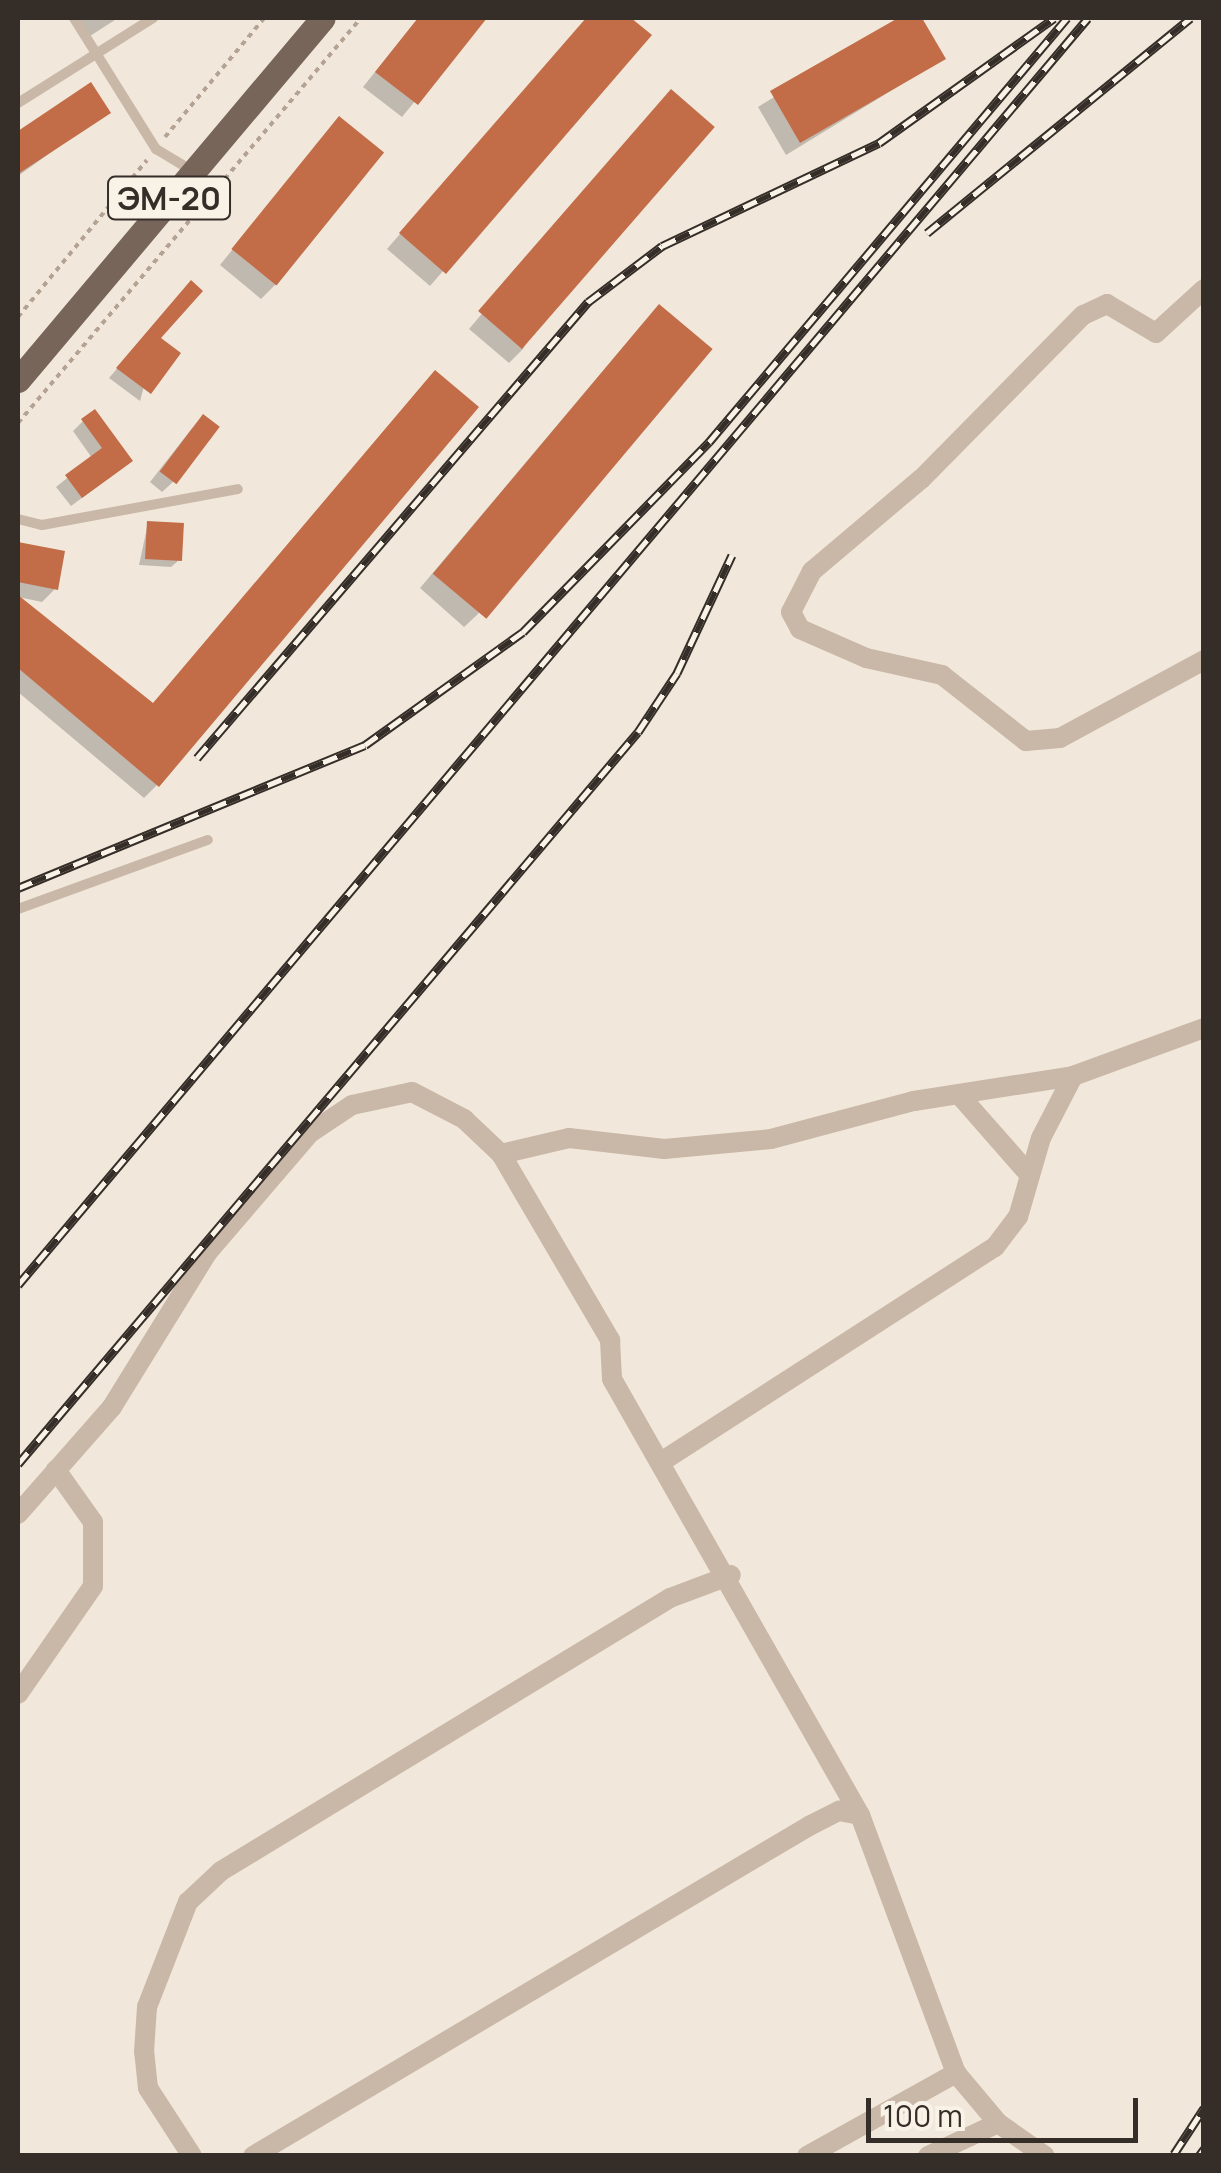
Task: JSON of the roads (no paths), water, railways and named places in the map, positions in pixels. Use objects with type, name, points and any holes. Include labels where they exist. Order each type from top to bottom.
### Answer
[{"type":"main road","name":"ЭМ-20","points":[[18,380],[323,18]]},
{"type":"street","points":[[1204,289],[1156,333],[1096,306],[921,479],[812,572],[791,612],[800,629],[866,658],[942,675],[1026,741],[1060,738],[1204,660]]},
{"type":"street","points":[[500,1154],[570,1138],[664,1148],[771,1140],[914,1101],[962,1098],[1073,1076],[1204,1028]]},
{"type":"street","points":[[661,1462],[995,1247],[1018,1217],[1028,1173],[1073,1076]]},
{"type":"street","points":[[18,1514],[112,1408],[207,1253],[310,1133],[352,1104],[412,1092],[464,1119],[500,1154],[610,1340],[612,1379],[731,1575],[860,1815],[956,2072],[998,2123],[1045,2156]]},
{"type":"street","points":[[962,1098],[1028,1173]]},
{"type":"street","points":[[18,1694],[92,1586],[93,1522],[56,1470]]},
{"type":"street","points":[[192,2156],[148,2088],[144,2052],[147,2008],[188,1902],[222,1870],[670,1598],[731,1575]]},
{"type":"street","points":[[252,2156],[809,1826],[839,1811],[860,1815]]},
{"type":"street","points":[[807,2156],[956,2072]]},
{"type":"street","points":[[928,2156],[998,2123]]},
{"type":"lane","points":[[74,18],[156,149],[192,170]]},
{"type":"lane","points":[[18,103],[153,18]]},
{"type":"lane","points":[[18,520],[42,525],[238,490]]},
{"type":"lane","points":[[18,909],[208,840]]},
{"type":"railway","points":[[197,758],[588,302],[662,246],[879,143],[1054,18]]},
{"type":"railway","points":[[18,888],[365,745],[523,632],[709,442],[1067,18]]},
{"type":"railway","points":[[18,1285],[1088,18]]},
{"type":"railway","points":[[927,233],[1191,18]]},
{"type":"railway","points":[[18,1464],[638,732],[677,673],[732,555]]},
{"type":"railway","points":[[1174,2154],[1204,2108]]},
{"type":"railway","points":[[1199,2156],[1204,2149]]}]
